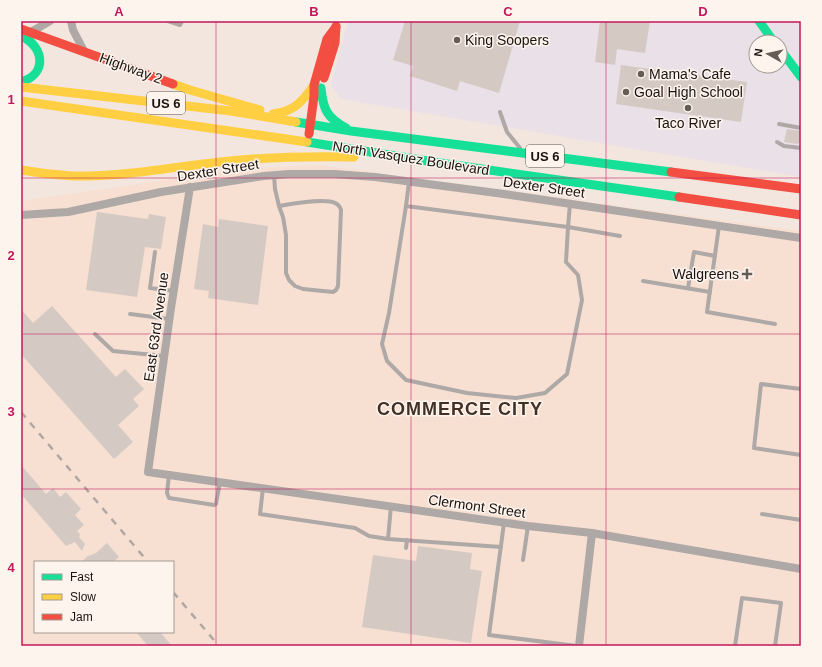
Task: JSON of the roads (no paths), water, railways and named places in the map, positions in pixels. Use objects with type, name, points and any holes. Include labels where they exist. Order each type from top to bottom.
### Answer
[{"type":"main road","points":[[758,21],[768,34]]},
{"type":"main road","points":[[309,134],[314,96],[335,43],[337,24]]},
{"type":"main road","name":"Highway 2","points":[[21,29],[190,90],[311,125]]},
{"type":"main road","points":[[21,36],[28,39],[40,56],[39,68]]},
{"type":"main road","points":[[21,82],[30,80],[35,75],[52,39]]},
{"type":"main road","points":[[788,60],[801,77]]},
{"type":"main road","points":[[273,114],[285,113],[293,109],[317,86]]},
{"type":"main road","points":[[317,86],[322,106],[332,120],[351,131]]},
{"type":"main road","name":"North Vasquez Boulevard","points":[[21,87],[231,111],[351,131],[801,189]]},
{"type":"main road","name":"North Vasquez Boulevard","points":[[21,101],[335,146],[440,164],[801,215]]},
{"type":"main road","points":[[21,170],[59,175],[110,175],[260,158],[308,156],[364,157],[440,164]]},
{"type":"main road","points":[[780,186],[801,185]]},
{"type":"street","points":[[31,32],[50,21]]},
{"type":"street","points":[[71,21],[72,30],[84,51]]},
{"type":"street","name":"Dexter Street","points":[[21,215],[68,212],[190,187],[274,175],[334,174],[409,182],[570,204],[801,238]]},
{"type":"street","name":"East 63rd Avenue","points":[[148,472],[169,319],[190,187]]},
{"type":"street","name":"Clermont Street","points":[[148,472],[504,523],[592,533],[801,569]]},
{"type":"street","points":[[578,646],[592,533]]},
{"type":"lane","points":[[168,21],[180,25],[182,21]]},
{"type":"lane","points":[[500,112],[507,132],[524,153]]},
{"type":"lane","points":[[779,124],[801,128]]},
{"type":"lane","points":[[777,142],[784,146],[801,148]]},
{"type":"lane","points":[[274,175],[279,206],[283,217],[286,235],[286,273],[289,280],[295,286],[303,289],[333,292],[338,286],[341,210],[339,206],[335,202],[329,201],[304,202],[279,206]]},
{"type":"lane","points":[[409,182],[389,313],[382,344],[387,361],[406,380],[468,393],[516,398],[545,393],[567,374],[582,300],[578,275],[566,262],[570,204]]},
{"type":"lane","points":[[406,206],[620,236]]},
{"type":"lane","points":[[719,226],[707,312],[775,324]]},
{"type":"lane","points":[[155,252],[150,288],[174,291]]},
{"type":"lane","points":[[688,288],[694,252],[715,256]]},
{"type":"lane","points":[[643,281],[710,292]]},
{"type":"lane","points":[[130,314],[169,319]]},
{"type":"lane","points":[[95,334],[113,351],[164,356]]},
{"type":"lane","points":[[801,389],[761,384],[754,448],[801,455]]},
{"type":"lane","points":[[170,475],[167,493],[170,498],[214,505],[216,504],[220,482]]},
{"type":"lane","points":[[263,488],[260,514],[355,528],[369,536],[388,539],[501,547]]},
{"type":"lane","points":[[388,539],[391,506]]},
{"type":"lane","points":[[762,514],[801,520]]},
{"type":"lane","points":[[504,523],[489,636],[578,646]]},
{"type":"lane","points":[[523,560],[528,526]]},
{"type":"lane","points":[[406,548],[407,540]]},
{"type":"lane","points":[[735,646],[742,598],[781,603],[775,646]]},
{"type":"railway","points":[[21,412],[147,561]]},
{"type":"railway","points":[[174,593],[219,646]]},
{"type":"place","name":"King Soopers","points":[[457,40]]},
{"type":"place","name":"Mama's Cafe","points":[[641,74]]},
{"type":"place","name":"Goal High School","points":[[626,92]]},
{"type":"place","name":"Taco River","points":[[688,108]]},
{"type":"place","name":"Walgreens","points":[[747,274]]},
{"type":"district","name":"COMMERCE CITY","points":[[460,409]]}]
